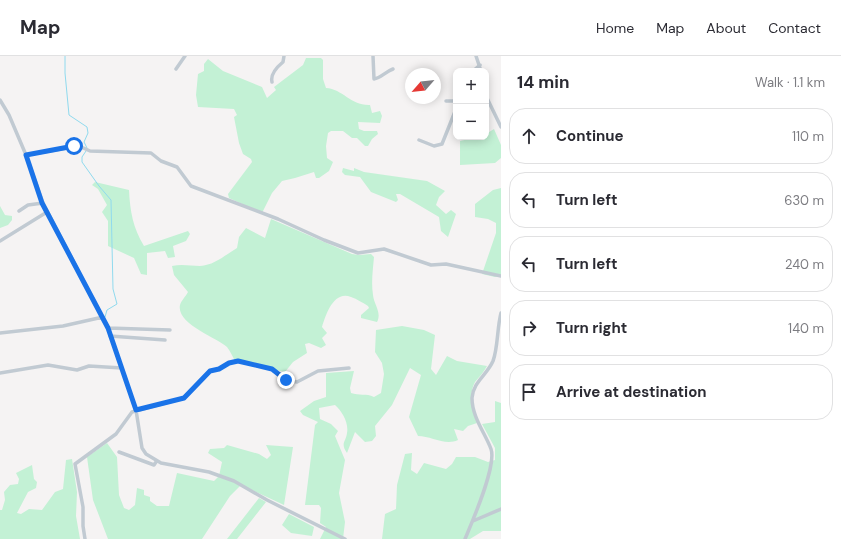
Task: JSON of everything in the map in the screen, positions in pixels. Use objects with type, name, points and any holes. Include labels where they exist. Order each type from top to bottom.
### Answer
[{"type":"street","points":[[176,68],[185,56]]},
{"type":"street","points":[[272,82],[271,78],[277,66],[283,62],[284,56]]},
{"type":"street","points":[[373,56],[374,79],[393,69]]},
{"type":"street","points":[[476,56],[480,68]]},
{"type":"street","points":[[476,68],[480,65]]},
{"type":"street","points":[[0,100],[9,115],[26,155],[42,203],[108,328],[136,410],[142,448],[146,454],[156,462],[209,472],[234,481],[267,500],[345,539]]},
{"type":"street","points":[[446,101],[453,101]]},
{"type":"street","points":[[489,102],[501,127]]},
{"type":"street","points":[[419,140],[434,146],[442,144],[453,116]]},
{"type":"street","points":[[26,155],[74,146],[80,146],[90,151],[151,153],[161,161],[175,166],[193,187],[278,219],[324,240],[358,253],[384,249],[431,265],[446,264],[501,276]]},
{"type":"street","points":[[19,211],[28,205],[42,203]]},
{"type":"street","points":[[0,241],[47,212]]},
{"type":"street","points":[[465,539],[473,521],[490,470],[492,455],[476,413],[473,394],[477,383],[493,361],[501,313]]},
{"type":"street","points":[[0,333],[63,326],[103,317]]},
{"type":"street","points":[[108,328],[170,330]]},
{"type":"street","points":[[110,336],[165,340]]},
{"type":"street","points":[[85,539],[82,526],[83,507],[75,464],[116,434],[132,412],[184,398],[210,371],[238,361],[272,369],[286,380],[297,382],[318,371],[349,368]]},
{"type":"street","points":[[0,373],[48,365],[77,370],[89,366],[122,368]]},
{"type":"street","points":[[120,452],[154,466],[156,462]]},
{"type":"street","points":[[473,521],[501,509]]},
{"type":"green space","points":[[306,58],[321,58],[323,60],[323,79],[326,88],[337,91],[363,105],[370,105],[372,113],[380,111],[382,116],[380,123],[358,122],[359,129],[364,131],[377,131],[378,134],[372,139],[368,146],[365,146],[357,138],[352,138],[343,131],[331,131],[328,133],[326,146],[327,158],[333,162],[329,171],[319,178],[316,178],[314,172],[282,181],[272,193],[262,213],[229,198],[228,194],[252,162],[251,159],[243,154],[239,143],[234,117],[237,115],[234,109],[198,107],[196,95],[198,74],[204,71],[204,64],[208,59],[223,71],[262,87],[267,98],[276,90],[274,87],[303,65]]},
{"type":"green space","points":[[494,129],[501,145],[501,158],[495,163],[460,165],[460,141],[489,140],[489,132]]},
{"type":"green space","points":[[343,168],[354,171],[354,168],[364,172],[427,181],[445,191],[439,197],[436,205],[446,214],[451,210],[456,214],[448,237],[441,231],[439,217],[400,194],[396,194],[398,200],[396,202],[371,192],[360,177],[345,175],[342,172]]},
{"type":"green space","points":[[95,182],[129,190],[133,219],[137,233],[144,246],[188,231],[190,234],[186,241],[173,246],[175,257],[168,258],[165,251],[147,253],[147,275],[141,274],[134,258],[108,246],[108,221],[102,212],[107,205],[98,189],[92,185]]},
{"type":"green space","points":[[501,188],[501,276],[495,277],[482,274],[496,233],[496,223],[488,219],[475,217],[475,204],[493,190]]},
{"type":"green space","points":[[0,206],[5,215],[12,216],[12,220],[8,225],[0,228]]},
{"type":"green space","points":[[271,219],[352,254],[371,254],[374,257],[372,285],[374,299],[379,315],[377,322],[361,318],[361,315],[369,308],[368,306],[351,297],[340,297],[335,300],[328,310],[322,327],[327,333],[322,338],[326,345],[321,348],[309,343],[305,344],[307,353],[293,362],[285,372],[235,361],[227,347],[190,324],[180,312],[180,305],[188,292],[174,275],[172,266],[200,266],[215,262],[237,248],[239,237],[246,228],[265,238]]},
{"type":"green space","points":[[402,326],[424,330],[435,335],[431,369],[436,375],[447,356],[457,361],[487,366],[475,382],[472,392],[472,408],[477,423],[468,426],[463,431],[454,429],[458,440],[453,442],[418,436],[409,417],[421,375],[410,368],[392,405],[375,426],[376,436],[372,441],[365,442],[355,432],[347,453],[344,445],[347,425],[340,410],[335,405],[319,408],[320,419],[331,424],[338,431],[335,436],[345,460],[339,493],[345,522],[343,539],[320,539],[326,527],[320,523],[321,508],[319,505],[305,505],[315,425],[318,422],[303,415],[300,411],[314,401],[326,397],[326,373],[354,371],[350,388],[351,393],[374,397],[381,393],[384,374],[382,363],[375,352],[376,330]]},
{"type":"green space","points":[[495,401],[501,403],[501,531],[483,531],[470,539],[382,539],[385,514],[396,509],[397,485],[405,454],[412,453],[411,470],[417,474],[424,463],[446,469],[452,464],[456,457],[475,457],[488,462],[495,460],[495,448],[482,424],[495,422]]},
{"type":"green space","points":[[107,443],[117,457],[119,495],[124,508],[129,510],[135,505],[137,488],[144,490],[144,495],[150,497],[150,501],[157,506],[169,506],[177,473],[214,481],[219,476],[222,462],[208,453],[210,449],[224,448],[227,445],[259,454],[267,459],[271,455],[266,445],[293,447],[284,505],[241,485],[230,496],[202,539],[108,539],[93,500],[87,457]]},
{"type":"green space","points":[[72,459],[77,492],[76,516],[80,539],[0,539],[0,510],[2,510],[5,500],[4,492],[10,485],[18,484],[19,479],[16,473],[32,465],[34,479],[37,482],[36,488],[28,492],[17,513],[21,514],[29,509],[42,510],[55,492],[63,489],[66,460]]},
{"type":"green space","points":[[259,498],[266,502],[237,539],[227,539]]},
{"type":"green space","points":[[289,514],[314,527],[312,536],[291,533],[282,525]]},
{"type":"waterway","points":[[65,56],[69,115],[87,127],[88,133],[84,142],[87,148]]},
{"type":"waterway","points":[[86,151],[82,157],[82,162],[111,200],[113,289],[117,304],[107,310],[105,317]]},
{"type":"route","points":[[74,146],[26,155],[42,203],[78,274],[108,328],[136,410],[180,400],[189,394],[210,371],[238,361],[272,369],[286,380]]}]
